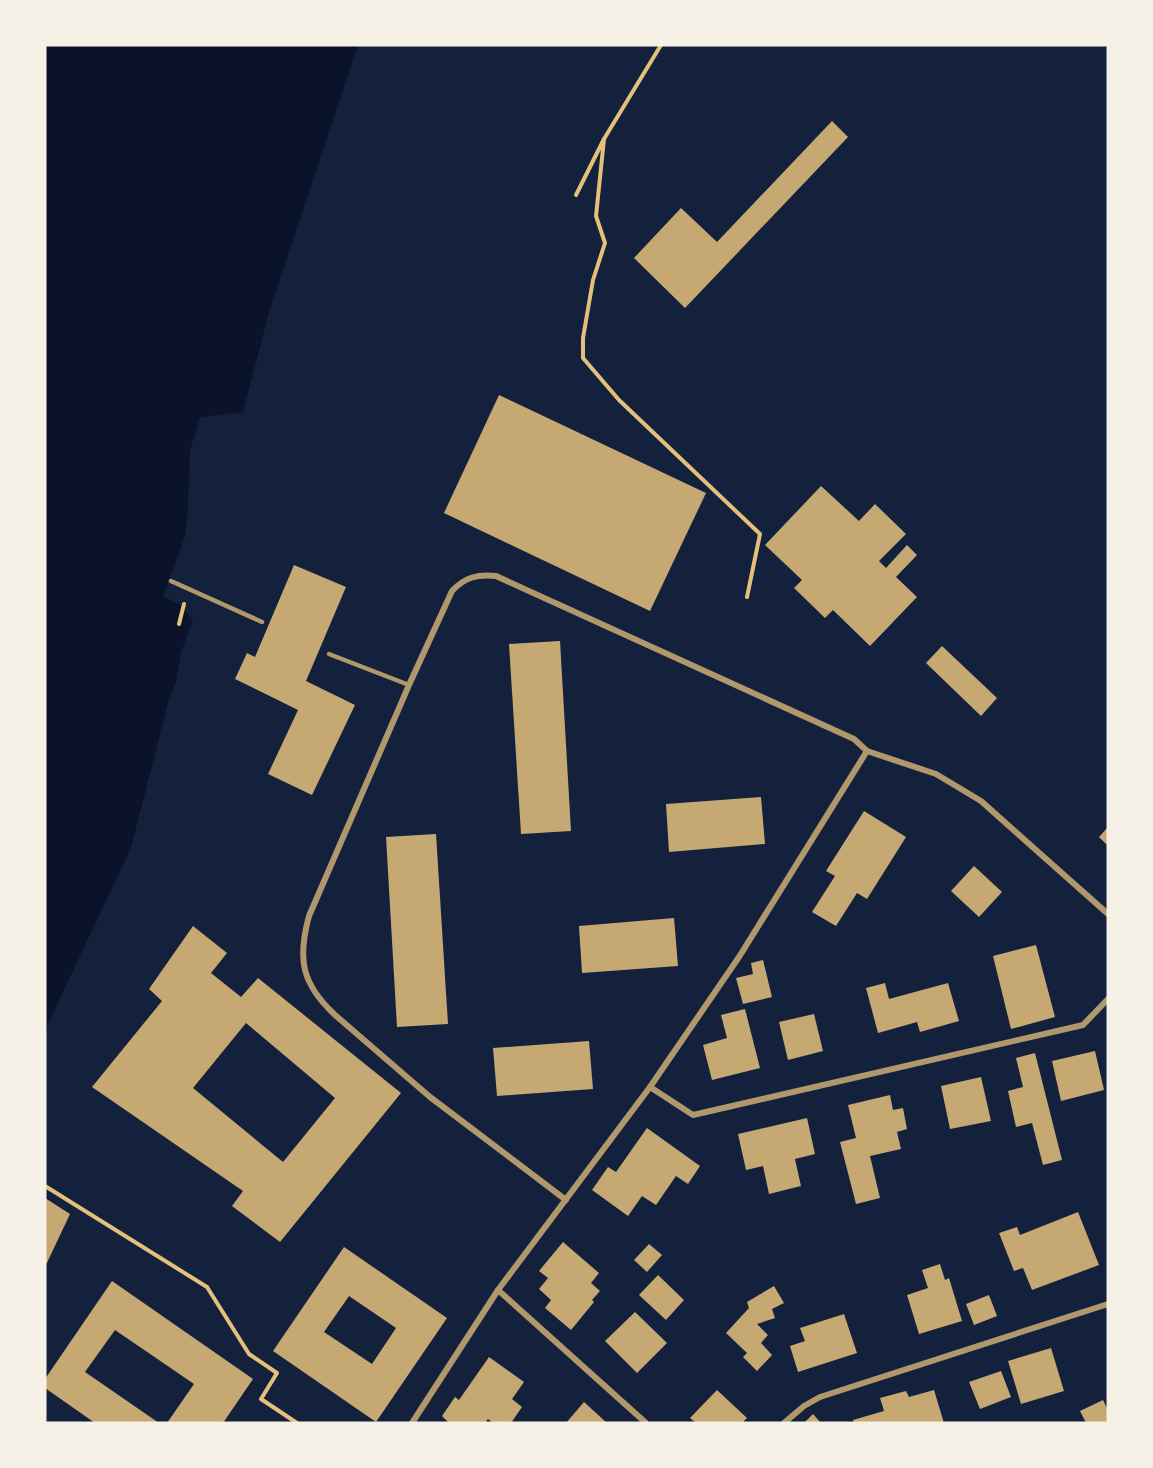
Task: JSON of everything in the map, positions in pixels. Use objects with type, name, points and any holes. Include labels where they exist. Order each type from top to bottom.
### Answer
[{"type":"street","points":[[566,1200],[430,1097],[372,1049],[320,1001],[311,988],[302,957],[303,938],[309,916],[409,685],[452,591],[461,582],[483,574],[496,576],[854,739],[867,751],[936,774],[981,801],[1108,914]]},
{"type":"street","points":[[412,1423],[498,1290],[650,1088],[739,957],[867,751]]},
{"type":"street","points":[[650,1088],[693,1115],[1083,1024],[1108,999]]},
{"type":"street","points":[[498,1290],[646,1423]]},
{"type":"street","points":[[784,1423],[804,1406],[820,1397],[1108,1304]]},
{"type":"lane","points":[[171,581],[262,621]]},
{"type":"lane","points":[[329,654],[409,685]]},
{"type":"path","points":[[576,195],[604,139],[661,45]]},
{"type":"path","points":[[604,139],[596,216],[605,243],[593,280],[583,338],[583,358],[619,400],[760,534],[747,597]]},
{"type":"path","points":[[45,1186],[207,1287],[249,1354],[277,1373],[261,1399],[297,1423]]},
{"type":"water","points":[[45,45],[358,45],[270,309],[243,412],[200,417],[190,451],[185,536],[163,597],[179,604],[193,620],[181,652],[176,682],[168,703],[131,848],[45,1030]]},
{"type":"building","points":[[832,121],[848,137],[685,308],[634,258],[681,208],[717,242]]},
{"type":"building","points":[[499,395],[706,493],[650,611],[444,513]]},
{"type":"building","points":[[821,486],[859,521],[875,504],[906,534],[879,561],[886,568],[907,545],[917,555],[896,577],[917,597],[870,646],[833,610],[825,618],[794,588],[802,580],[765,545]]},
{"type":"building","points":[[294,565],[346,587],[306,681],[355,705],[312,795],[268,774],[298,710],[235,679],[247,653],[255,657]]},
{"type":"building","points":[[560,641],[571,831],[521,834],[509,644]]},
{"type":"building","points":[[942,646],[997,698],[981,716],[926,663]]},
{"type":"building","points":[[761,797],[765,844],[669,852],[666,804]]},
{"type":"building","points":[[864,811],[906,837],[867,899],[857,893],[836,926],[812,912],[835,876],[826,871]]},
{"type":"building","points":[[1108,827],[1108,846],[1099,837]]},
{"type":"building","points":[[436,834],[448,1024],[397,1027],[386,837]]},
{"type":"building","points":[[974,866],[1002,892],[979,917],[951,891]]},
{"type":"building","points":[[674,918],[678,966],[582,973],[579,926]]},
{"type":"building","points":[[193,926],[227,953],[211,973],[241,997],[258,978],[401,1093],[280,1242],[232,1206],[243,1191],[92,1087],[162,1001],[149,989]],"holes":[[[246,1023],[335,1098],[283,1162],[193,1088]]]},
{"type":"building","points":[[1036,945],[1055,1017],[1011,1029],[993,956]]},
{"type":"building","points":[[763,960],[772,997],[743,1004],[736,978],[753,974],[751,963]]},
{"type":"building","points":[[885,983],[889,999],[948,983],[959,1021],[920,1032],[917,1022],[878,1033],[866,988]]},
{"type":"building","points":[[745,1009],[760,1068],[712,1080],[703,1045],[727,1038],[721,1015]]},
{"type":"building","points":[[814,1014],[823,1051],[788,1060],[779,1022]]},
{"type":"building","points":[[589,1041],[593,1089],[497,1096],[493,1048]]},
{"type":"building","points":[[1095,1051],[1104,1090],[1061,1101],[1052,1061]]},
{"type":"building","points":[[1035,1053],[1062,1160],[1043,1165],[1032,1123],[1016,1127],[1008,1091],[1023,1087],[1016,1058]]},
{"type":"building","points":[[981,1077],[991,1121],[950,1129],[941,1086]]},
{"type":"building","points":[[890,1095],[893,1110],[903,1108],[907,1129],[897,1132],[901,1149],[870,1156],[880,1198],[856,1204],[840,1142],[856,1138],[848,1105]]},
{"type":"building","points":[[807,1118],[815,1154],[795,1159],[801,1186],[769,1194],[763,1166],[746,1170],[738,1134]]},
{"type":"building","points":[[647,1128],[700,1166],[688,1184],[676,1176],[656,1205],[642,1196],[628,1216],[592,1190],[608,1167],[616,1172]]},
{"type":"building","points":[[45,1198],[70,1214],[45,1267]]},
{"type":"building","points":[[1078,1212],[1099,1265],[1032,1290],[1023,1268],[1014,1271],[999,1233],[1017,1227],[1020,1235]]},
{"type":"building","points":[[563,1242],[599,1273],[591,1283],[600,1291],[571,1330],[545,1308],[551,1300],[539,1289],[548,1278],[539,1271]]},
{"type":"building","points":[[649,1244],[662,1255],[647,1272],[634,1260]]},
{"type":"building","points":[[344,1247],[447,1318],[376,1422],[273,1351]],"holes":[[[349,1296],[396,1328],[372,1364],[324,1332]]]},
{"type":"building","points":[[940,1264],[945,1280],[949,1278],[962,1321],[919,1334],[907,1295],[928,1288],[922,1270]]},
{"type":"building","points":[[658,1275],[684,1300],[666,1320],[639,1295]]},
{"type":"building","points":[[112,1281],[253,1379],[223,1423],[167,1423],[194,1384],[115,1330],[85,1372],[159,1423],[95,1423],[45,1388],[45,1379]]},
{"type":"building","points":[[774,1286],[784,1303],[772,1309],[775,1318],[757,1324],[768,1335],[761,1343],[772,1355],[757,1371],[743,1357],[747,1353],[726,1333],[749,1308],[747,1302]]},
{"type":"building","points":[[989,1295],[997,1316],[974,1325],[966,1304]]},
{"type":"building","points":[[635,1312],[667,1343],[637,1373],[605,1341]]},
{"type":"building","points":[[844,1314],[857,1353],[798,1372],[790,1346],[805,1341],[800,1328]]},
{"type":"building","points":[[1051,1348],[1064,1391],[1021,1404],[1008,1361]]},
{"type":"building","points":[[489,1357],[524,1382],[512,1399],[522,1407],[511,1423],[493,1423],[488,1419],[485,1423],[449,1423],[442,1416],[455,1397],[459,1400]]},
{"type":"building","points":[[1001,1371],[1011,1397],[980,1409],[969,1382]]},
{"type":"building","points":[[717,1390],[747,1418],[742,1423],[696,1423],[690,1418]]},
{"type":"building","points":[[934,1390],[944,1423],[854,1423],[853,1420],[884,1411],[880,1398],[906,1391],[909,1397]]},
{"type":"building","points":[[1103,1400],[1108,1410],[1108,1423],[1086,1423],[1080,1411]]},
{"type":"building","points":[[584,1402],[607,1423],[566,1423]]},
{"type":"building","points":[[813,1414],[821,1423],[804,1423]]}]
